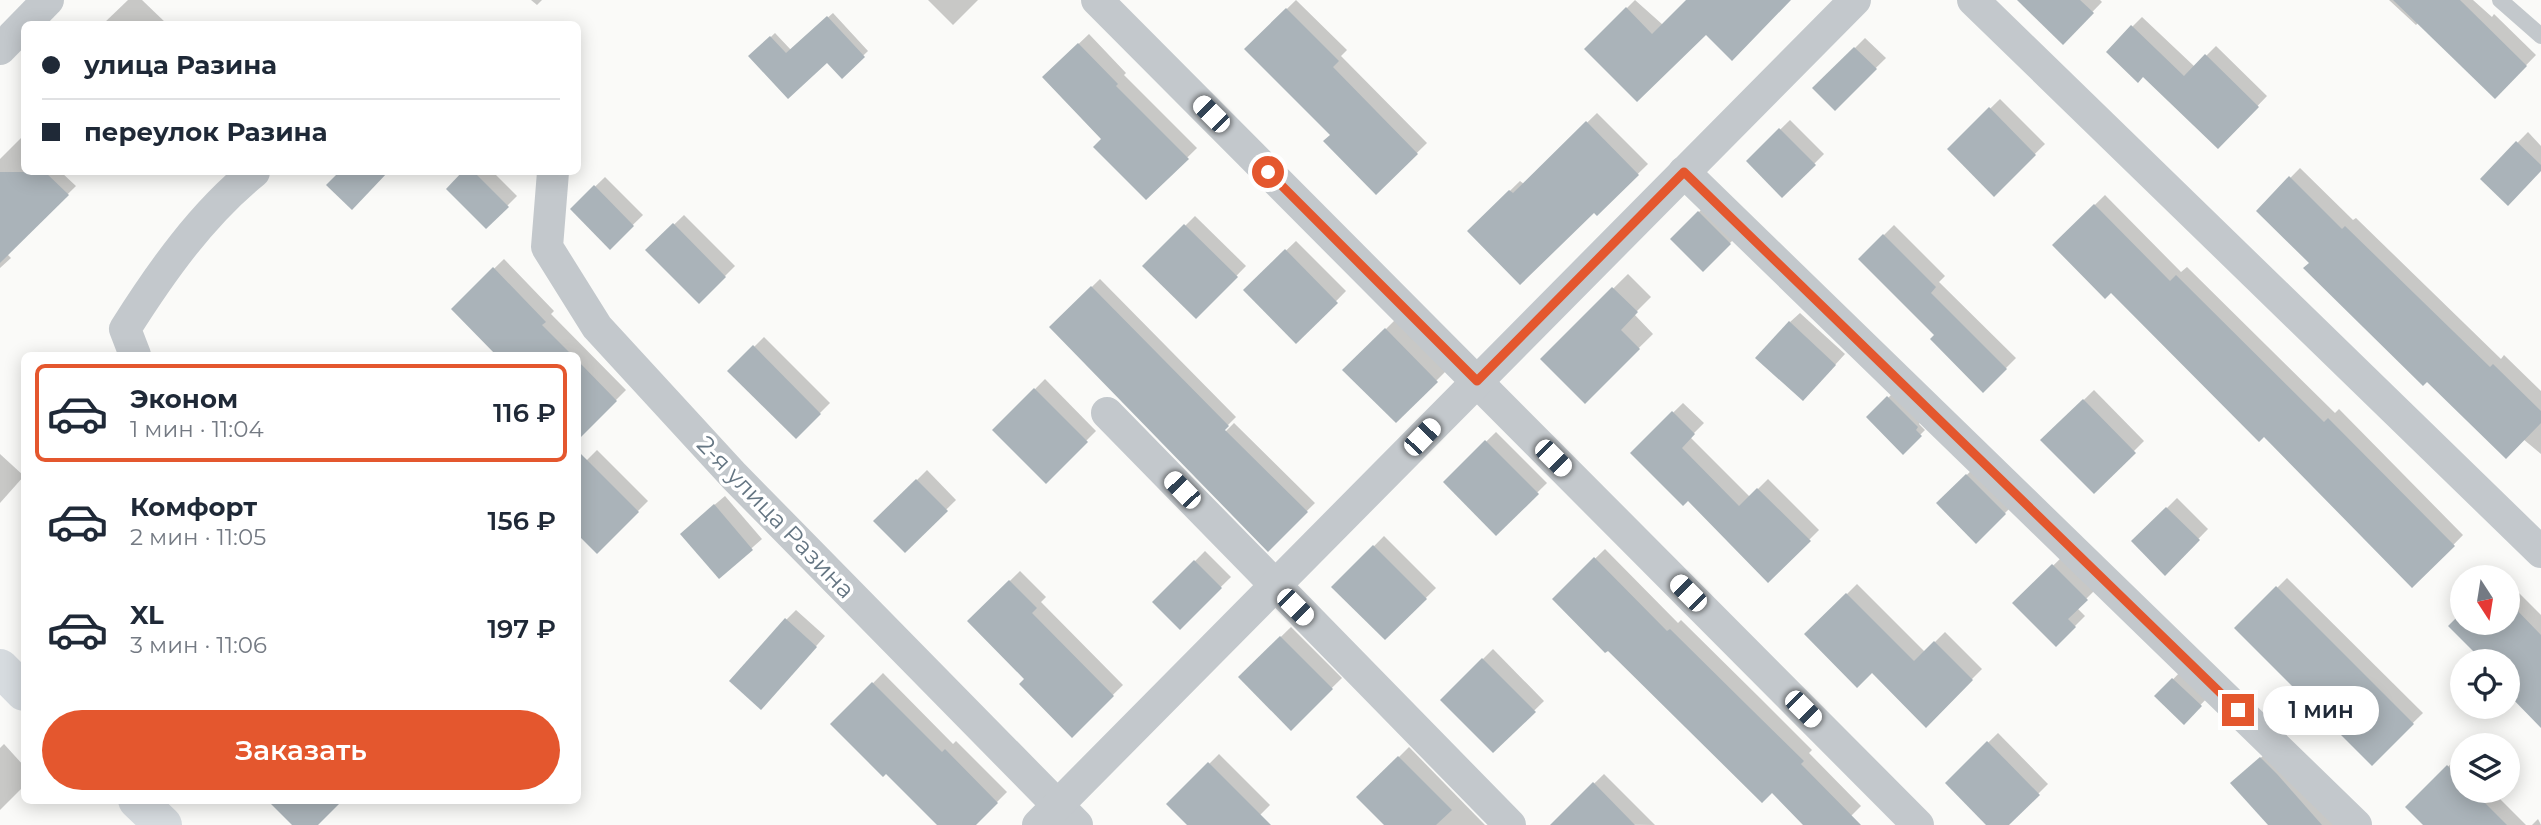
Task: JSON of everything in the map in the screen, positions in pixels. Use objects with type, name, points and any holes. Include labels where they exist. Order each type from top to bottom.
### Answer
[{"type":"street","points":[[27,21],[48,0]]},
{"type":"street","points":[[1097,0],[1918,825]]},
{"type":"street","points":[[1057,818],[1275,587],[1855,0]]},
{"type":"street","points":[[1973,0],[2541,552]]},
{"type":"street","points":[[0,49],[21,28]]},
{"type":"street","points":[[1684,172],[2356,825]]},
{"type":"street","points":[[134,352],[125,329],[152,287],[227,194],[250,175]]},
{"type":"street","name":"2-я улица Разина","points":[[553,175],[547,247],[597,327],[1057,818]]},
{"type":"street","points":[[1107,413],[1510,825]]},
{"type":"street","points":[[0,668],[21,689]]},
{"type":"street","points":[[141,804],[163,825]]},
{"type":"lane","points":[[2500,0],[2541,37]]},
{"type":"building","points":[[1686,0],[1791,0],[1732,61],[1706,35],[1637,102],[1584,49],[1626,7],[1652,34]]},
{"type":"building","points":[[2017,0],[2080,0],[2094,13],[2063,45]]},
{"type":"building","points":[[2393,0],[2460,0],[2527,66],[2495,99]]},
{"type":"building","points":[[1286,8],[1339,61],[1333,67],[1418,154],[1376,195],[1323,141],[1330,135],[1244,49]]},
{"type":"building","points":[[827,16],[865,57],[842,79],[827,63],[788,99],[748,56],[770,36],[786,53]]},
{"type":"building","points":[[2131,25],[2184,76],[2205,54],[2259,107],[2218,149],[2143,77],[2138,83],[2106,52]]},
{"type":"building","points":[[1078,43],[1118,84],[1116,86],[1189,159],[1146,200],[1093,147],[1101,139],[1042,77]]},
{"type":"building","points":[[1854,47],[1877,69],[1835,111],[1812,88]]},
{"type":"building","points":[[1989,107],[2036,155],[1994,197],[1947,149]]},
{"type":"building","points":[[1586,121],[1639,175],[1597,216],[1594,213],[1520,285],[1467,231],[1509,190],[1513,193]]},
{"type":"building","points":[[1779,128],[1816,165],[1782,198],[1746,161]]},
{"type":"building","points":[[2516,141],[2541,165],[2541,171],[2508,206],[2480,179]]},
{"type":"building","points":[[0,172],[48,175],[69,195],[0,263]]},
{"type":"building","points":[[336,175],[385,175],[352,210],[326,185]]},
{"type":"building","points":[[459,175],[477,175],[509,207],[486,229],[446,189]]},
{"type":"building","points":[[2289,176],[2342,229],[2345,226],[2490,367],[2493,364],[2541,411],[2541,423],[2506,459],[2427,382],[2423,386],[2303,268],[2309,263],[2256,211]]},
{"type":"building","points":[[594,185],[634,226],[610,250],[570,209]]},
{"type":"building","points":[[2094,204],[2170,281],[2176,275],[2324,422],[2328,418],[2455,546],[2412,588],[2264,437],[2259,442],[2111,293],[2105,299],[2052,245]]},
{"type":"building","points":[[1698,211],[1731,244],[1703,272],[1670,239]]},
{"type":"building","points":[[673,223],[726,277],[699,304],[645,250]]},
{"type":"building","points":[[1184,224],[1238,277],[1196,319],[1142,266]]},
{"type":"building","points":[[1883,234],[1936,287],[1931,293],[2007,369],[1983,393],[1930,339],[1934,335],[1858,259]]},
{"type":"building","points":[[1285,249],[1338,303],[1296,344],[1243,290]]},
{"type":"building","points":[[493,267],[546,322],[542,325],[569,352],[493,352],[451,309]]},
{"type":"building","points":[[1091,286],[1229,426],[1225,430],[1308,512],[1268,552],[1049,327]]},
{"type":"building","points":[[1612,287],[1638,312],[1621,330],[1640,349],[1585,404],[1540,359]]},
{"type":"building","points":[[1789,321],[1836,365],[1803,401],[1755,358]]},
{"type":"building","points":[[1385,328],[1438,382],[1396,423],[1342,370]]},
{"type":"building","points":[[753,345],[821,414],[796,439],[727,371]]},
{"type":"building","points":[[581,364],[617,401],[581,437]]},
{"type":"building","points":[[1034,388],[1088,442],[1046,484],[992,430]]},
{"type":"building","points":[[1887,396],[1918,427],[1916,430],[1922,436],[1903,455],[1866,417]]},
{"type":"building","points":[[2083,399],[2136,453],[2094,494],[2040,440]]},
{"type":"building","points":[[1672,411],[1695,434],[1682,448],[1739,506],[1757,488],[1811,541],[1768,583],[1688,501],[1683,506],[1630,453]]},
{"type":"building","points":[[1485,440],[1539,494],[1496,536],[1443,482]]},
{"type":"building","points":[[581,454],[639,512],[597,554],[581,538]]},
{"type":"building","points":[[1966,474],[2006,514],[1976,544],[1936,503]]},
{"type":"building","points":[[916,479],[948,511],[905,553],[873,521]]},
{"type":"building","points":[[714,504],[753,550],[719,579],[680,534]]},
{"type":"building","points":[[2166,507],[2200,540],[2165,576],[2131,541]]},
{"type":"building","points":[[1373,545],[1427,599],[1385,640],[1331,587]]},
{"type":"building","points":[[1594,557],[1667,631],[1670,629],[1804,761],[1801,764],[1861,825],[1803,825],[1772,793],[1762,803],[1608,651],[1605,653],[1552,599]]},
{"type":"building","points":[[1194,560],[1222,588],[1180,630],[1152,602]]},
{"type":"building","points":[[2052,564],[2088,600],[2068,619],[2076,627],[2056,647],[2012,603]]},
{"type":"building","points":[[1009,580],[1037,608],[1032,613],[1114,696],[1072,738],[1019,684],[1024,679],[967,621]]},
{"type":"building","points":[[2276,586],[2414,724],[2372,766],[2234,628]]},
{"type":"building","points":[[1846,593],[1914,661],[1934,641],[1973,680],[1926,728],[1872,673],[1857,688],[1804,634]]},
{"type":"building","points":[[2520,613],[2541,635],[2541,728],[2520,706],[2520,649],[2471,649],[2457,635],[2520,635]]},
{"type":"building","points":[[785,618],[817,647],[761,710],[729,681]]},
{"type":"building","points":[[1280,636],[1333,689],[1291,731],[1238,677]]},
{"type":"building","points":[[1482,658],[1536,712],[1493,753],[1440,700]]},
{"type":"building","points":[[2172,678],[2202,706],[2184,725],[2154,696]]},
{"type":"building","points":[[872,682],[942,752],[945,749],[998,803],[976,825],[937,825],[886,774],[883,777],[830,724]]},
{"type":"building","points":[[1987,741],[2040,795],[2009,825],[1986,825],[1945,783]]},
{"type":"building","points":[[1398,756],[1452,810],[1436,825],[1384,825],[1356,797]]},
{"type":"building","points":[[2260,757],[2322,825],[2268,825],[2230,783]]},
{"type":"building","points":[[1208,762],[1271,825],[1187,825],[1166,804]]},
{"type":"building","points":[[2447,765],[2450,768],[2450,803],[2485,803],[2507,825],[2423,825],[2405,807]]},
{"type":"building","points":[[1593,782],[1635,825],[1550,825]]},
{"type":"building","points":[[271,804],[339,804],[318,825],[292,825]]},
{"type":"route","points":[[1268,172],[1477,381],[1684,172],[2238,710]]}]
